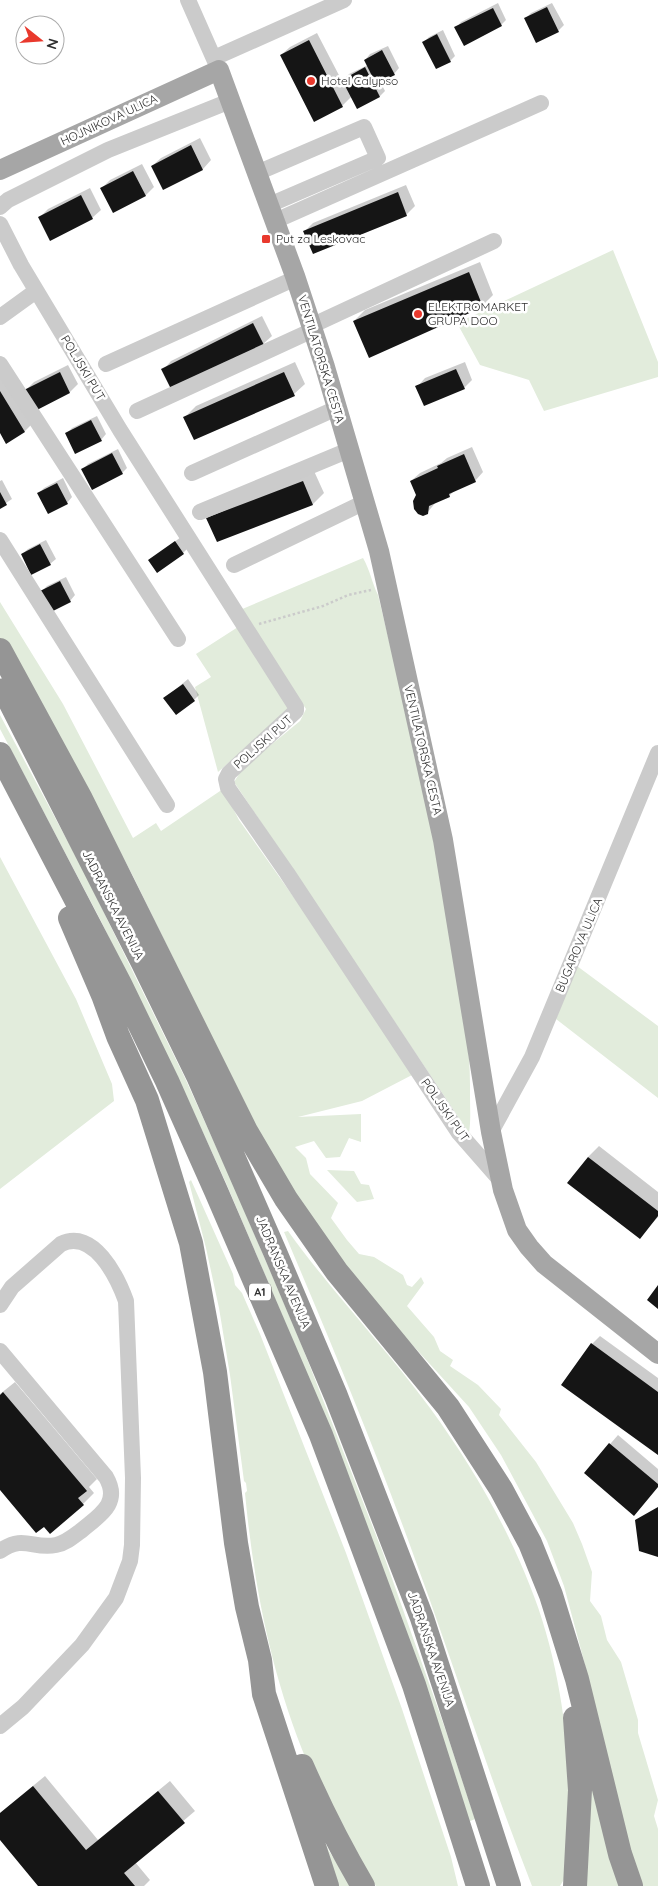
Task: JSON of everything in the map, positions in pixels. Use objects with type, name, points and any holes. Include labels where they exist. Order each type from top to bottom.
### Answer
[{"type":"highway","points":[[0,650],[81,799],[246,1131],[286,1199],[337,1272],[448,1407],[501,1489],[530,1543],[551,1595],[577,1679],[620,1854],[631,1886]]},
{"type":"highway","name":"JADRANSKA AVENIJA","points":[[0,683],[198,1076],[275,1252],[336,1396],[422,1618],[510,1886]]},
{"type":"highway","points":[[0,754],[103,994],[118,1036],[147,1100],[191,1243],[215,1372],[236,1543],[247,1607],[260,1660],[264,1694],[327,1886]]},
{"type":"highway","name":"A1","points":[[0,754],[120,984],[167,1081],[321,1435],[414,1684],[478,1886]]},
{"type":"highway","points":[[551,1595],[570,1683],[579,1757],[580,1790],[575,1886]]},
{"type":"highway","points":[[260,1660],[276,1693],[294,1745],[319,1806],[363,1886]]},
{"type":"highway","points":[[493,1834],[523,1886]]},
{"type":"highway","points":[[466,1851],[469,1886]]},
{"type":"main road","name":"VENTILATORSKA CESTA","points":[[216,64],[296,278],[379,551],[443,840],[491,1132],[501,1181],[517,1230],[529,1248],[544,1264],[658,1354]]},
{"type":"main road","name":"HOJNIKOVA ULICA","points":[[0,170],[216,64]]},
{"type":"street","points":[[188,0],[216,64]]},
{"type":"street","name":"HOJNIKOVA ULICA","points":[[216,64],[314,6],[344,0]]},
{"type":"street","points":[[0,207],[8,200],[108,150],[230,101]]},
{"type":"street","points":[[272,213],[541,103]]},
{"type":"street","points":[[257,173],[364,127],[378,158],[272,213]]},
{"type":"street","name":"POLJSKI PUT","points":[[0,224],[36,291],[120,430],[296,707],[296,711],[229,773],[226,779],[228,788],[287,873],[459,1133],[501,1181]]},
{"type":"street","points":[[137,411],[494,241]]},
{"type":"street","points":[[106,364],[296,278]]},
{"type":"street","points":[[0,317],[36,291]]},
{"type":"street","points":[[0,364],[178,639]]},
{"type":"street","points":[[192,472],[337,408]]},
{"type":"street","points":[[200,512],[349,450]]},
{"type":"street","points":[[234,565],[365,502]]},
{"type":"street","points":[[0,540],[166,804]]},
{"type":"street","name":"BUGAROVA ULICA","points":[[491,1132],[532,1057],[658,753]]},
{"type":"street","points":[[0,1305],[12,1287],[61,1244],[68,1241],[86,1243],[99,1252],[122,1289],[126,1301],[132,1478],[132,1545],[130,1561],[124,1582],[116,1598],[82,1646],[23,1707],[0,1726]]},
{"type":"street","points":[[0,1350],[106,1477],[111,1486],[111,1498],[105,1511],[66,1542],[54,1546],[18,1543],[12,1544],[0,1551]]},
{"type":"path","points":[[243,623],[261,624],[322,606],[348,596],[387,586]]},
{"type":"green space","points":[[613,250],[658,362],[658,377],[544,411],[529,380],[480,365],[457,323]]},
{"type":"green space","points":[[363,558],[378,595],[409,724],[435,845],[468,1048],[470,1066],[469,1133],[234,782],[243,768],[300,721],[306,709],[240,610]]},
{"type":"green space","points":[[0,602],[63,704],[133,838],[156,823],[161,831],[223,789],[239,820],[322,937],[412,1075],[362,1101],[298,1117],[361,1114],[361,1142],[349,1138],[340,1157],[326,1158],[314,1141],[295,1147],[306,1158],[310,1174],[338,1203],[331,1218],[359,1254],[374,1257],[403,1275],[407,1285],[412,1287],[421,1277],[424,1283],[407,1306],[434,1337],[440,1351],[453,1360],[450,1366],[478,1385],[501,1409],[499,1415],[536,1462],[573,1523],[592,1572],[590,1601],[601,1616],[607,1640],[621,1662],[638,1720],[638,1733],[658,1800],[654,1816],[658,1829],[658,1886],[642,1886],[625,1836],[584,1661],[564,1586],[547,1541],[501,1455],[469,1407],[355,1282],[275,1167],[133,876],[61,740],[0,639]]},
{"type":"green space","points":[[238,627],[291,706],[288,711],[218,772],[195,687],[211,677],[196,654]]},
{"type":"green space","points":[[0,715],[82,868],[185,1078],[233,1184],[300,1341],[383,1553],[448,1737],[475,1819],[468,1822],[287,1327],[226,1183],[183,1089],[101,921],[0,729]]},
{"type":"green space","points":[[0,857],[76,999],[112,1084],[114,1101],[0,1189]]},
{"type":"green space","points":[[577,966],[658,1026],[658,1098],[556,1019]]},
{"type":"green space","points":[[327,1170],[354,1171],[361,1184],[369,1185],[374,1199],[357,1202]]},
{"type":"green space","points":[[191,1180],[233,1274],[235,1285],[242,1293],[260,1334],[346,1553],[402,1709],[451,1857],[458,1886],[376,1886],[362,1865],[319,1787],[298,1739],[276,1671],[260,1600],[249,1529],[245,1493],[247,1491],[246,1483],[244,1481],[219,1308],[189,1182]]},
{"type":"green space","points":[[288,1231],[322,1276],[413,1385],[445,1429],[473,1472],[498,1516],[530,1586],[552,1656],[565,1729],[569,1778],[569,1815],[566,1876],[560,1886],[532,1886],[407,1537],[378,1460],[284,1232]]},
{"type":"green space","points":[[592,1786],[619,1886],[585,1886]]},
{"type":"green space","points":[[321,1834],[329,1851],[351,1886],[335,1886]]},
{"type":"building","points":[[547,7],[559,32],[536,43],[524,18]]},
{"type":"building","points":[[493,8],[502,26],[464,46],[454,27]]},
{"type":"building","points":[[437,34],[451,62],[436,69],[422,42]]},
{"type":"building","name":"Hotel Calypso","points":[[309,40],[343,107],[314,122],[280,55]]},
{"type":"building","points":[[382,50],[395,75],[376,84],[364,60]]},
{"type":"building","points":[[365,67],[380,97],[357,109],[342,80]]},
{"type":"building","points":[[191,145],[203,170],[163,190],[151,166]]},
{"type":"building","points":[[133,171],[146,196],[113,213],[100,188]]},
{"type":"building","points":[[398,192],[407,216],[313,254],[303,231]]},
{"type":"building","points":[[81,195],[93,219],[50,241],[38,217]]},
{"type":"building","name":"ELEKTROMARKET GRUPA DOO","points":[[469,272],[483,307],[369,358],[353,321]]},
{"type":"building","points":[[253,323],[264,345],[172,391],[161,369]]},
{"type":"building","points":[[456,369],[465,389],[424,406],[415,386]]},
{"type":"building","points":[[60,372],[70,393],[35,411],[24,390]]},
{"type":"building","points":[[284,372],[295,396],[194,440],[183,417]]},
{"type":"building","points":[[0,391],[25,432],[6,444],[0,433]]},
{"type":"building","points":[[91,420],[102,441],[75,454],[65,433]]},
{"type":"building","points":[[112,453],[123,474],[92,490],[81,469]]},
{"type":"building","points":[[464,454],[476,482],[449,494],[450,497],[429,506],[428,514],[423,516],[418,514],[414,509],[413,501],[416,495],[410,481]]},
{"type":"building","points":[[303,481],[313,505],[217,542],[206,518]]},
{"type":"building","points":[[57,483],[68,504],[48,514],[37,493]]},
{"type":"building","points":[[0,492],[7,505],[0,509]]},
{"type":"building","points":[[175,541],[184,554],[157,573],[148,560]]},
{"type":"building","points":[[40,544],[51,565],[31,575],[21,554]]},
{"type":"building","points":[[60,581],[71,602],[51,612],[40,591]]},
{"type":"building","points":[[183,684],[195,701],[176,715],[163,698]]},
{"type":"building","points":[[588,1157],[658,1211],[658,1216],[640,1239],[567,1183]]},
{"type":"building","points":[[658,1285],[658,1309],[647,1300]]},
{"type":"building","points":[[591,1343],[658,1392],[658,1455],[561,1385]]},
{"type":"building","points":[[3,1392],[87,1491],[78,1498],[84,1505],[50,1534],[44,1527],[36,1533],[0,1490],[0,1395]]},
{"type":"building","points":[[609,1443],[658,1484],[658,1487],[634,1516],[584,1473]]},
{"type":"building","points":[[658,1507],[658,1557],[639,1551],[635,1520]]},
{"type":"building","points":[[33,1786],[86,1850],[158,1791],[185,1823],[124,1873],[135,1886],[38,1886],[0,1840],[0,1813]]},
{"type":"place","name":"Hotel Calypso","points":[[311,81]]},
{"type":"place","name":"Put za Leskovac","points":[[266,239]]},
{"type":"place","name":"ELEKTROMARKET GRUPA DOO","points":[[418,314]]}]
